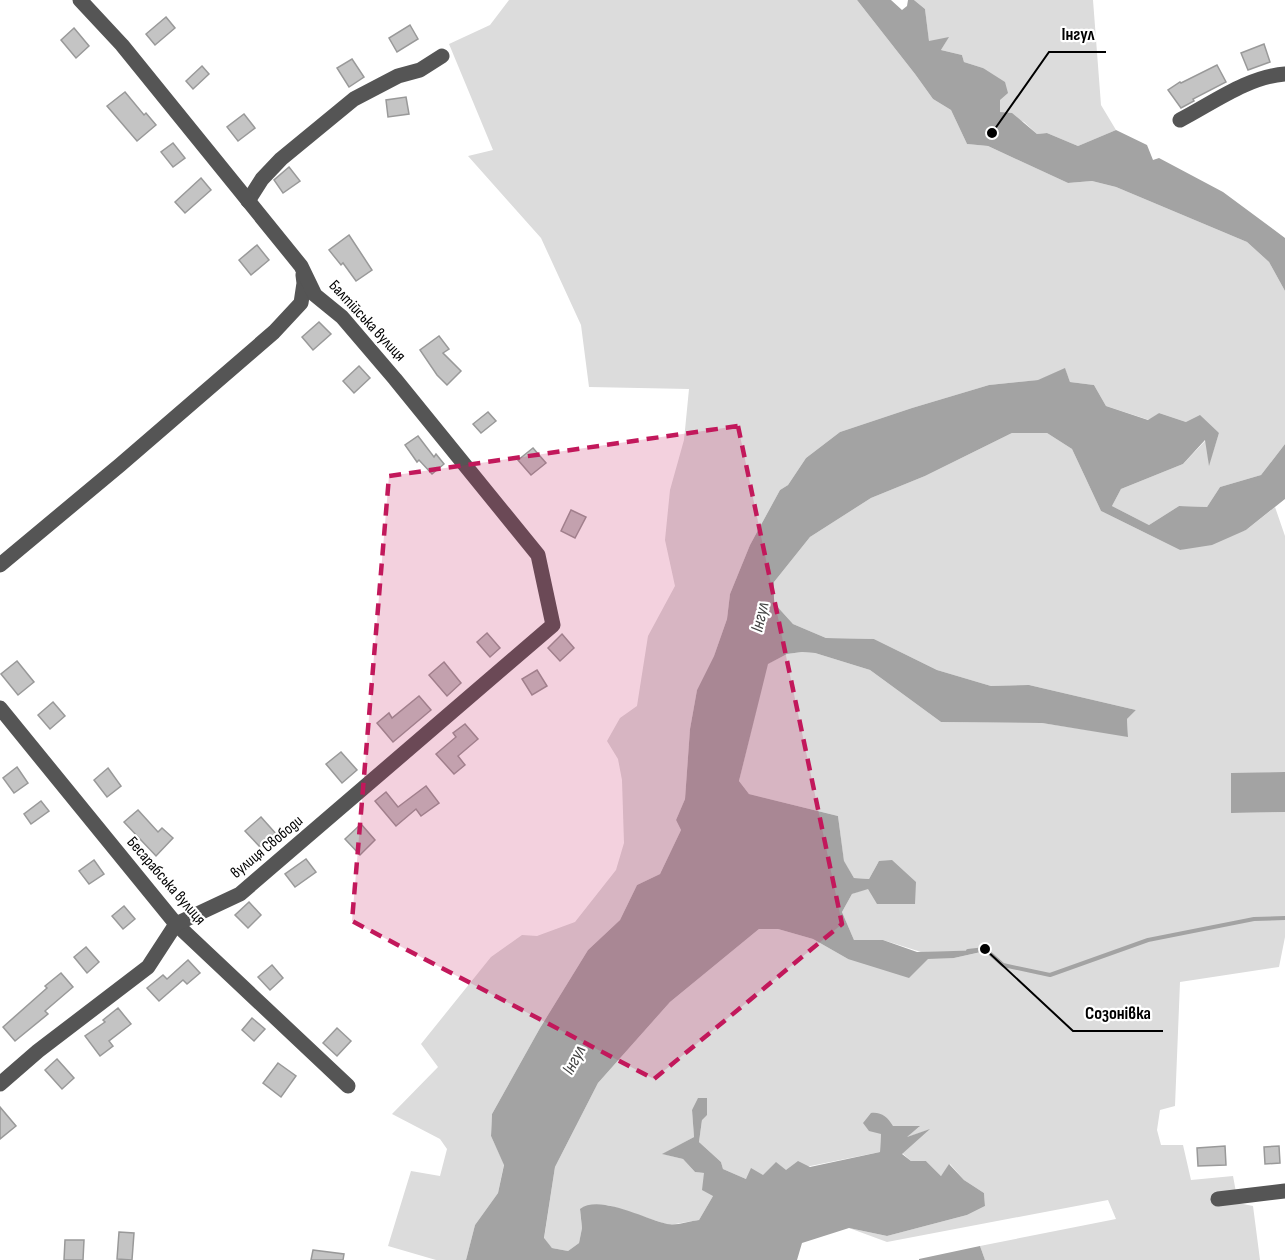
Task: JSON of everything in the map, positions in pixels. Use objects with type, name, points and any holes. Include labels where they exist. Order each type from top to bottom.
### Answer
[{"type":"street","name":"Балтійська вулиця","points":[[80,0],[122,45],[301,266],[315,295],[342,317],[538,555],[553,626]]},
{"type":"street","points":[[248,201],[262,179],[281,159],[354,99],[398,76],[420,70],[442,56]]},
{"type":"street","points":[[1180,120],[1250,82],[1270,75],[1285,74]]},
{"type":"street","points":[[0,565],[120,465],[273,332],[302,303],[304,283],[301,266]]},
{"type":"street","name":"вулиця Свободи","points":[[176,924],[240,894],[553,626]]},
{"type":"street","name":"Бесарабська вулиця","points":[[0,708],[176,924],[348,1086]]},
{"type":"street","points":[[0,1084],[38,1051],[148,967],[176,924]]},
{"type":"street","points":[[1218,1199],[1285,1191]]},
{"type":"highlighted area","points":[[738,426],[842,924],[654,1079],[352,921],[389,476]]},
{"type":"shaded area","points":[[509,0],[857,0],[933,99],[951,110],[967,144],[988,146],[1068,183],[1092,181],[1116,187],[1247,242],[1269,262],[1285,291],[1285,444],[1261,475],[1220,487],[1207,507],[1179,506],[1149,525],[1112,506],[1121,489],[1183,464],[1206,440],[1209,464],[1219,433],[1159,413],[1149,420],[1106,406],[1094,385],[1070,382],[1065,369],[1039,380],[989,385],[840,432],[806,458],[788,485],[780,490],[750,545],[730,594],[727,619],[714,656],[697,690],[690,729],[685,799],[676,820],[681,830],[660,874],[637,885],[620,920],[588,950],[540,1028],[492,1114],[491,1136],[504,1164],[498,1193],[475,1225],[466,1260],[436,1260],[388,1246],[411,1171],[440,1176],[447,1149],[440,1139],[392,1114],[438,1067],[421,1044],[491,957],[522,935],[537,936],[575,922],[616,870],[624,843],[622,780],[618,759],[607,741],[620,718],[637,706],[648,636],[675,586],[665,540],[670,490],[684,440],[689,389],[589,387],[581,325],[541,238],[468,156],[493,150],[449,44],[490,25]]},
{"type":"shaded area","points":[[914,0],[1093,0],[1101,105],[1116,130],[1078,146],[1047,133],[1037,134],[1024,122],[1000,112],[1000,99],[983,68],[964,62],[962,55],[941,50],[948,38],[929,42],[925,9]]},
{"type":"shaded area","points":[[1012,433],[1047,433],[1072,449],[1101,511],[1180,550],[1246,530],[1275,507],[1285,536],[1285,772],[1231,774],[1232,813],[1285,812],[1285,937],[1279,967],[1180,982],[1175,1106],[1160,1110],[1157,1130],[1161,1145],[1183,1145],[1191,1180],[1233,1176],[1238,1203],[1253,1206],[1260,1260],[985,1260],[980,1246],[1116,1219],[1108,1200],[887,1242],[849,1228],[887,1236],[967,1215],[985,1206],[984,1193],[964,1180],[950,1164],[941,1176],[926,1161],[911,1161],[902,1153],[928,1130],[905,1138],[919,1127],[881,1134],[880,1152],[746,1179],[723,1169],[721,1162],[699,1142],[702,1120],[692,1109],[694,1137],[663,1154],[683,1159],[695,1172],[705,1173],[713,1196],[699,1220],[669,1225],[608,1205],[580,1210],[582,1228],[579,1243],[568,1251],[552,1248],[544,1239],[555,1167],[598,1083],[670,1002],[759,929],[778,929],[813,939],[848,959],[954,958],[986,951],[921,952],[883,940],[854,940],[842,912],[852,894],[868,888],[879,861],[869,879],[854,878],[844,862],[838,816],[749,794],[739,781],[767,664],[787,654],[802,652],[815,653],[870,670],[941,722],[1042,723],[1128,736],[1127,719],[1136,710],[1029,685],[991,686],[937,670],[874,639],[826,638],[793,624],[774,603],[774,582],[810,537],[871,498],[925,476]]},
{"type":"water","points":[[857,0],[891,0],[902,10],[907,6],[908,0],[914,0],[925,9],[929,41],[949,37],[941,50],[962,55],[964,62],[983,68],[1005,82],[1008,93],[1000,100],[1000,112],[1012,113],[1037,134],[1047,133],[1078,146],[1116,130],[1147,145],[1153,160],[1159,158],[1223,192],[1285,238],[1285,291],[1269,262],[1247,242],[1116,187],[1092,181],[1068,183],[988,146],[967,144],[951,110],[933,99]]},
{"type":"water","points":[[1065,368],[1070,382],[1094,385],[1106,406],[1148,420],[1159,413],[1186,422],[1200,415],[1219,433],[1209,466],[1205,440],[1183,464],[1121,489],[1112,506],[1149,525],[1179,506],[1207,507],[1220,487],[1261,475],[1285,444],[1285,499],[1246,530],[1212,545],[1180,550],[1101,511],[1072,449],[1047,433],[1012,433],[925,476],[871,498],[810,537],[774,582],[774,603],[793,624],[826,638],[874,639],[937,670],[991,686],[1029,685],[1136,710],[1127,719],[1128,737],[1042,723],[941,722],[870,670],[815,653],[802,652],[787,654],[768,664],[739,781],[749,794],[838,816],[844,861],[854,878],[869,879],[879,861],[892,860],[916,882],[915,904],[877,904],[868,889],[852,894],[842,912],[854,940],[883,940],[917,952],[990,950],[954,958],[928,959],[909,978],[848,959],[813,939],[778,929],[759,929],[670,1002],[598,1083],[555,1167],[544,1238],[552,1248],[568,1251],[579,1243],[582,1228],[580,1209],[588,1205],[610,1206],[667,1224],[699,1220],[713,1196],[702,1190],[704,1173],[695,1172],[683,1159],[662,1154],[694,1137],[692,1110],[698,1098],[707,1098],[707,1115],[702,1120],[699,1142],[721,1162],[723,1169],[746,1179],[751,1168],[763,1175],[776,1162],[786,1170],[798,1161],[810,1167],[880,1152],[881,1134],[869,1131],[863,1123],[871,1113],[878,1113],[889,1120],[893,1126],[920,1126],[907,1137],[930,1129],[902,1154],[911,1161],[926,1161],[941,1176],[949,1164],[964,1180],[984,1193],[985,1206],[967,1215],[887,1236],[849,1228],[802,1243],[797,1260],[466,1260],[475,1225],[498,1193],[504,1165],[491,1136],[492,1114],[540,1028],[588,950],[620,920],[637,885],[660,874],[681,830],[676,820],[685,799],[690,729],[697,690],[714,656],[727,619],[730,594],[750,545],[780,490],[788,485],[806,458],[840,432],[989,385],[1038,380]]},
{"type":"water","points":[[1285,772],[1285,812],[1231,813],[1231,773]]},
{"type":"water","points":[[980,1246],[985,1260],[919,1260],[919,1259]]},
{"type":"building","points":[[166,17],[175,28],[155,45],[146,34]]},
{"type":"building","points":[[410,25],[418,39],[397,52],[389,38]]},
{"type":"building","points":[[74,28],[89,46],[76,58],[61,40]]},
{"type":"building","points":[[1264,44],[1270,62],[1248,70],[1241,53]]},
{"type":"building","points":[[352,59],[364,77],[349,87],[337,68]]},
{"type":"building","points":[[1217,65],[1226,82],[1181,108],[1168,90]]},
{"type":"building","points":[[202,66],[209,74],[193,89],[186,81]]},
{"type":"building","points":[[125,92],[144,115],[146,113],[156,125],[137,141],[107,106]]},
{"type":"building","points":[[406,97],[409,114],[388,117],[386,100]]},
{"type":"building","points":[[244,114],[255,128],[238,141],[227,127]]},
{"type":"building","points":[[173,143],[185,158],[173,167],[161,152]]},
{"type":"building","points":[[289,167],[300,181],[283,193],[274,180]]},
{"type":"building","points":[[201,178],[211,190],[185,213],[175,202]]},
{"type":"building","points":[[349,235],[372,270],[356,281],[343,263],[341,265],[329,250]]},
{"type":"building","points":[[257,245],[269,260],[251,275],[239,260]]},
{"type":"building","points":[[319,322],[331,334],[313,350],[302,337]]},
{"type":"building","points":[[439,336],[449,349],[443,353],[461,371],[447,385],[437,375],[420,350]]},
{"type":"building","points":[[359,366],[370,378],[354,393],[343,381]]},
{"type":"building","points":[[488,412],[496,421],[481,433],[473,424]]},
{"type":"building","points":[[418,436],[434,457],[436,454],[444,464],[432,474],[419,460],[417,462],[405,445]]},
{"type":"building","points":[[533,448],[546,463],[531,475],[518,460]]},
{"type":"building","points":[[571,510],[586,517],[575,538],[561,531]]},
{"type":"building","points":[[487,633],[500,648],[490,657],[477,642]]},
{"type":"building","points":[[562,634],[574,648],[560,661],[548,648]]},
{"type":"building","points":[[17,661],[34,682],[18,695],[1,674]]},
{"type":"building","points":[[444,662],[461,683],[447,696],[429,675]]},
{"type":"building","points":[[537,670],[547,686],[532,695],[522,679]]},
{"type":"building","points":[[419,696],[431,710],[393,742],[377,723],[389,713],[392,718]]},
{"type":"building","points":[[53,702],[65,716],[50,729],[38,715]]},
{"type":"building","points":[[465,724],[478,739],[458,756],[465,765],[454,774],[436,754],[456,737],[453,733]]},
{"type":"building","points":[[341,752],[357,770],[342,783],[326,764]]},
{"type":"building","points":[[17,767],[28,783],[14,793],[3,778]]},
{"type":"building","points":[[108,768],[121,786],[107,797],[94,780]]},
{"type":"building","points":[[426,786],[439,803],[421,816],[416,809],[396,826],[375,801],[386,792],[398,807]]},
{"type":"building","points":[[41,801],[49,811],[31,824],[24,814]]},
{"type":"building","points":[[138,810],[158,832],[162,828],[173,838],[156,856],[124,822]]},
{"type":"building","points":[[261,817],[277,835],[261,848],[245,831]]},
{"type":"building","points":[[361,824],[375,840],[360,855],[345,839]]},
{"type":"building","points":[[306,859],[316,872],[295,887],[285,874]]},
{"type":"building","points":[[94,860],[104,874],[89,884],[79,871]]},
{"type":"building","points":[[249,902],[261,915],[248,928],[235,915]]},
{"type":"building","points":[[124,906],[135,919],[123,929],[112,916]]},
{"type":"building","points":[[86,947],[99,962],[87,973],[74,957]]},
{"type":"building","points":[[188,960],[200,973],[187,984],[183,980],[159,1001],[147,988],[163,975],[167,979]]},
{"type":"building","points":[[272,965],[283,978],[270,990],[258,977]]},
{"type":"building","points":[[61,973],[73,987],[45,1011],[48,1014],[15,1041],[3,1027]]},
{"type":"building","points":[[118,1008],[131,1024],[109,1041],[113,1046],[100,1056],[85,1036],[105,1022],[103,1020]]},
{"type":"building","points":[[252,1018],[265,1029],[254,1041],[242,1030]]},
{"type":"building","points":[[337,1028],[351,1041],[337,1056],[323,1043]]},
{"type":"building","points":[[57,1059],[74,1078],[62,1089],[45,1070]]},
{"type":"building","points":[[278,1063],[296,1076],[281,1097],[263,1083]]},
{"type":"building","points":[[0,1107],[16,1126],[0,1139]]},
{"type":"building","points":[[1225,1146],[1226,1165],[1198,1166],[1197,1148]]},
{"type":"building","points":[[1279,1146],[1280,1163],[1265,1164],[1264,1147]]},
{"type":"building","points":[[119,1232],[134,1233],[132,1260],[117,1259]]},
{"type":"building","points":[[65,1240],[84,1240],[83,1260],[64,1260]]},
{"type":"building","points":[[313,1250],[344,1254],[343,1260],[311,1260]]},
{"type":"waterway","points":[[968,951],[985,949],[1003,965],[1050,975],[1148,940],[1254,919],[1285,918]]},
{"type":"place","name":"Інгул","points":[[992,133]]},
{"type":"place","name":"Созонівка","points":[[985,949]]}]
